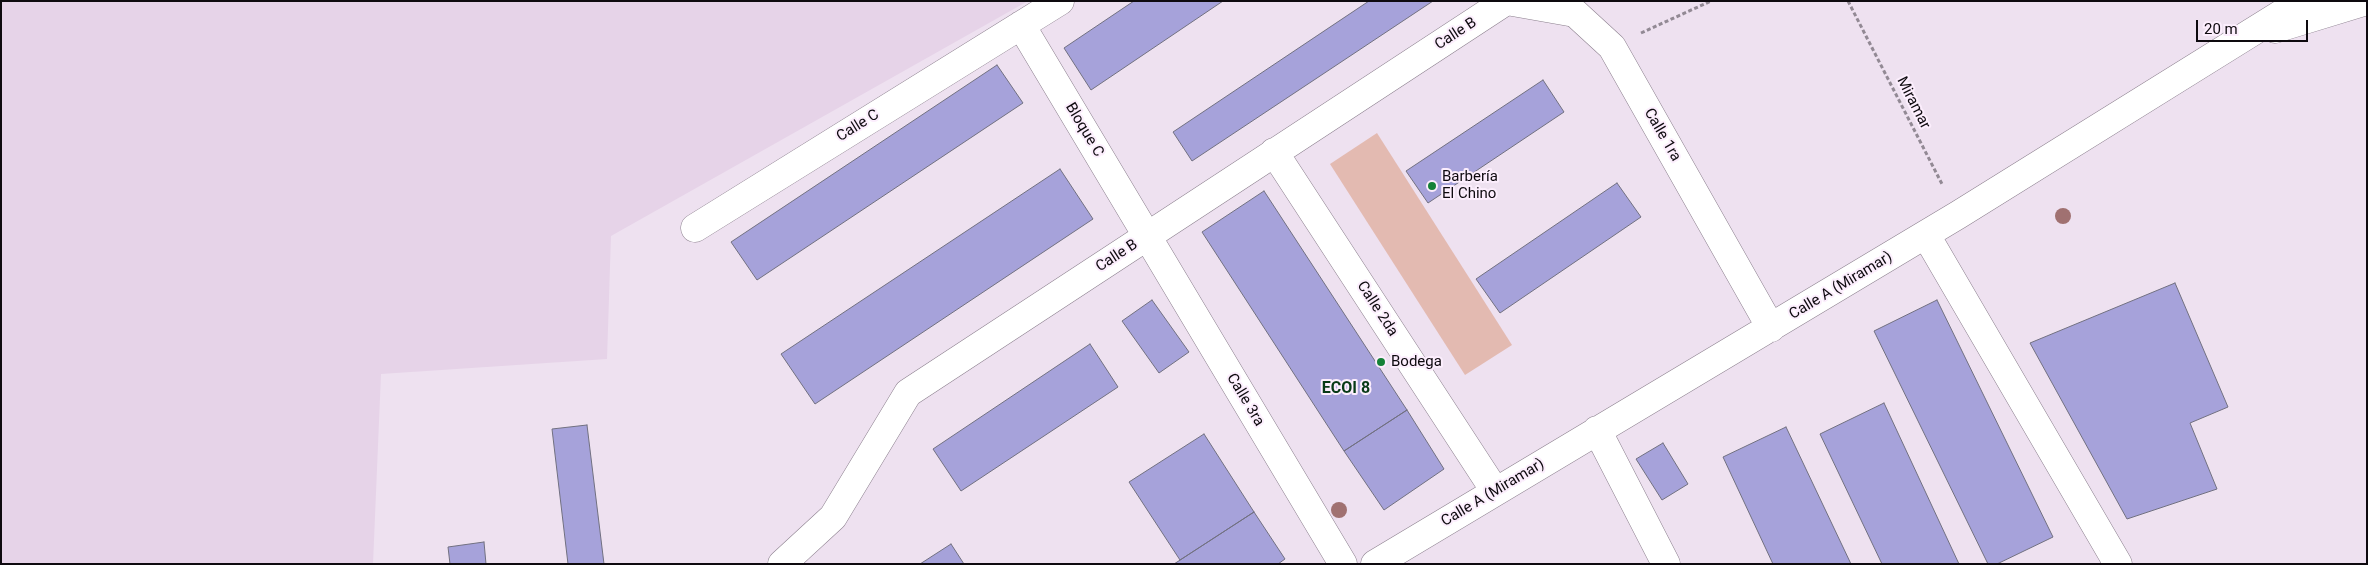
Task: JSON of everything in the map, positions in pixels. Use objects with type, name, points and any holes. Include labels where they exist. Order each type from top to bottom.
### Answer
[{"type":"street","name":"Calle C","points":[[695,228],[1060,1]]},
{"type":"street","name":"Calle 1ra","points":[[1507,1],[1575,13],[1612,47],[1771,328]]},
{"type":"street","name":"Calle B","points":[[782,564],[833,517],[908,394],[1274,152],[1507,1]]},
{"type":"street","name":"Calle A (Miramar)","points":[[1375,564],[1926,235],[2302,1]]},
{"type":"street","points":[[2240,40],[2367,1]]},
{"type":"street","name":"Bloque C","points":[[1021,25],[1147,236]]},
{"type":"street","name":"Calle 2da","points":[[1274,152],[1495,491]]},
{"type":"street","points":[[1926,235],[2118,564]]},
{"type":"street","name":"Calle 3ra","points":[[1147,236],[1343,564]]},
{"type":"street","points":[[1597,430],[1666,564]]},
{"type":"path","points":[[1612,47],[1711,1]]},
{"type":"path","name":"Miramar","points":[[1848,1],[1958,215]]},
{"type":"shaded area","points":[[1,1],[1028,1],[611,236],[607,359],[381,374],[373,564],[1,564]]},
{"type":"shaded area","points":[[1377,133],[1512,345],[1465,375],[1330,164]]},
{"type":"building","points":[[1134,1],[1223,1],[1091,90],[1064,48]]},
{"type":"building","points":[[1369,1],[1433,1],[1192,161],[1173,132]]},
{"type":"building","points":[[997,65],[1023,103],[757,280],[731,242]]},
{"type":"building","points":[[1543,80],[1564,112],[1428,203],[1406,171]]},
{"type":"building","points":[[1060,169],[1093,219],[815,404],[781,354]]},
{"type":"building","points":[[1617,183],[1641,217],[1500,313],[1476,279]]},
{"type":"building","points":[[1264,191],[1407,410],[1344,451],[1202,232]]},
{"type":"building","points":[[2175,283],[2228,407],[2190,423],[2217,489],[2127,519],[2030,343]]},
{"type":"building","points":[[1152,300],[1189,352],[1159,373],[1122,321]]},
{"type":"building","points":[[1937,300],[2053,537],[1997,564],[1988,564],[1874,331]]},
{"type":"building","points":[[1090,344],[1118,387],[961,491],[933,449]]},
{"type":"building","points":[[1884,403],[1959,564],[1882,564],[1820,434]]},
{"type":"building","points":[[1407,410],[1444,469],[1384,510],[1344,451]]},
{"type":"building","points":[[587,425],[604,564],[568,564],[552,429]]},
{"type":"building","points":[[1786,427],[1851,564],[1773,564],[1723,457]]},
{"type":"building","points":[[1204,434],[1254,512],[1180,560],[1129,482]]},
{"type":"building","points":[[1663,443],[1688,484],[1662,500],[1636,459]]},
{"type":"building","points":[[1254,512],[1285,559],[1278,564],[1174,564]]},
{"type":"building","points":[[484,542],[486,564],[450,564],[448,547]]},
{"type":"building","points":[[951,544],[964,564],[920,564]]},
{"type":"place","name":"Barbería El Chino","points":[[1432,186]]},
{"type":"place","name":"Bodega","points":[[1381,362]]},
{"type":"district","name":"ECOI 8","points":[[1346,389]]}]
